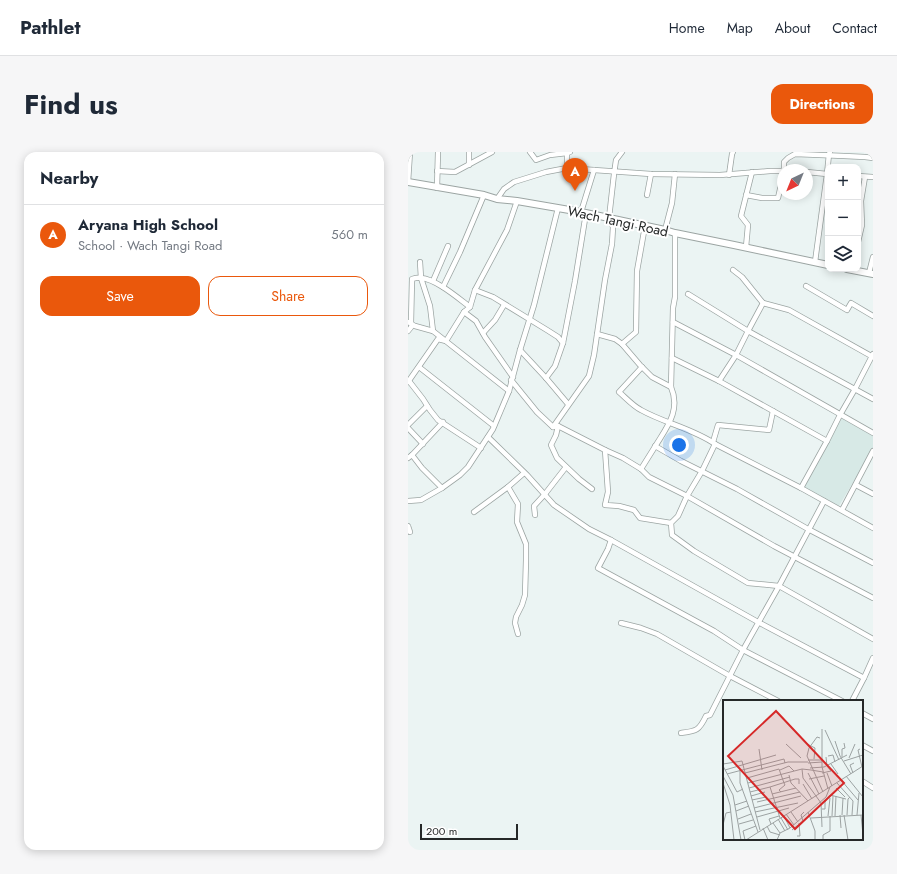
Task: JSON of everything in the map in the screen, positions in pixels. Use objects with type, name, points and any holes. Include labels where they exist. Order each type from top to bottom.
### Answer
[{"type":"main road","name":"Wach Tangi Road","points":[[408,182],[484,195],[497,199],[517,201],[584,213],[825,264]]},
{"type":"main road","points":[[861,271],[871,273]]},
{"type":"street","points":[[408,182],[410,152]]},
{"type":"street","points":[[437,188],[438,152]]},
{"type":"street","points":[[469,152],[469,164]]},
{"type":"street","points":[[437,171],[455,172],[492,152]]},
{"type":"street","points":[[530,152],[536,160],[550,155],[568,153],[567,168]]},
{"type":"street","points":[[592,489],[557,458],[551,445],[556,435],[555,426],[568,404],[589,376],[594,355],[612,244],[613,227],[609,218],[614,171],[616,160],[622,152]]},
{"type":"street","points":[[729,175],[733,152]]},
{"type":"street","points":[[784,164],[788,158],[795,154],[829,154],[873,158]]},
{"type":"street","points":[[828,164],[829,154]]},
{"type":"street","points":[[497,199],[504,189],[514,182],[546,172],[567,168],[651,174],[729,175],[777,171]]},
{"type":"street","points":[[546,378],[555,366],[563,343],[576,280],[584,213],[594,170]]},
{"type":"street","points":[[746,248],[748,225],[741,216],[752,172]]},
{"type":"street","points":[[813,173],[825,174]]},
{"type":"street","points":[[647,195],[651,174]]},
{"type":"street","points":[[665,230],[672,203],[675,174]]},
{"type":"street","points":[[861,176],[873,177]]},
{"type":"street","points":[[859,236],[862,225],[861,201],[865,177]]},
{"type":"street","points":[[443,287],[460,252],[484,195]]},
{"type":"street","points":[[746,195],[762,198],[777,198]]},
{"type":"street","points":[[816,262],[825,196]]},
{"type":"street","points":[[446,341],[464,312],[470,307],[475,290],[507,230],[517,201]]},
{"type":"street","points":[[408,501],[421,500],[442,488],[460,475],[468,467],[484,444],[494,426],[509,391],[530,320],[558,208]]},
{"type":"street","points":[[622,344],[636,332],[638,287],[637,271],[645,226]]},
{"type":"street","points":[[641,469],[670,424],[675,407],[674,393],[671,387],[673,308],[675,297],[675,233]]},
{"type":"street","points":[[433,281],[448,246]]},
{"type":"street","points":[[871,273],[873,257]]},
{"type":"street","points":[[420,262],[422,278],[430,306],[433,331]]},
{"type":"street","points":[[734,270],[742,277],[763,303],[790,310],[873,355],[801,488]]},
{"type":"street","points":[[408,331],[412,326],[409,323],[412,279],[422,278],[433,281],[470,307]]},
{"type":"street","points":[[806,286],[847,310],[851,303],[873,316]]},
{"type":"street","points":[[475,290],[493,298],[530,320],[558,337],[563,343]]},
{"type":"street","points":[[688,294],[748,331],[873,399]]},
{"type":"street","points":[[720,381],[736,355],[763,303]]},
{"type":"street","points":[[483,333],[495,320],[504,305]]},
{"type":"street","points":[[464,312],[476,321],[512,378],[537,412],[555,426],[623,458],[641,469],[649,477],[686,496],[794,557],[873,598]]},
{"type":"street","points":[[673,322],[736,355],[873,433]]},
{"type":"street","points":[[409,323],[433,331],[509,391]]},
{"type":"street","points":[[597,334],[615,339],[622,344],[652,377],[671,387]]},
{"type":"street","points":[[446,341],[438,339],[408,381],[423,398],[427,406],[438,420],[481,448]]},
{"type":"street","points":[[520,350],[568,404]]},
{"type":"street","points":[[672,358],[720,381],[827,441]]},
{"type":"street","points":[[419,367],[494,426]]},
{"type":"street","points":[[642,367],[619,392],[640,410],[670,424],[708,438],[714,443],[824,500],[873,528]]},
{"type":"street","points":[[408,425],[427,406]]},
{"type":"street","points":[[773,411],[769,430],[718,425],[714,443],[702,471],[686,496],[678,516],[671,523],[672,535],[694,551],[748,583],[779,586],[873,639]]},
{"type":"street","points":[[442,488],[410,457],[443,422]]},
{"type":"street","points":[[408,428],[423,444]]},
{"type":"street","points":[[488,437],[545,494],[554,505],[589,529],[758,622],[864,678]]},
{"type":"street","points":[[655,446],[737,489],[808,530],[873,563]]},
{"type":"street","points":[[605,450],[608,492],[605,505],[619,506],[634,510],[640,518],[671,523]]},
{"type":"street","points":[[842,510],[871,458],[873,451]]},
{"type":"street","points":[[535,515],[534,506],[566,467]]},
{"type":"street","points":[[474,512],[524,473]]},
{"type":"street","points":[[856,485],[873,494]]},
{"type":"street","points":[[508,487],[518,504],[517,522],[526,544],[525,595],[516,616],[515,623],[518,634]]},
{"type":"street","points":[[681,733],[694,732],[702,724],[706,716],[710,715],[743,650],[779,586],[824,500]]},
{"type":"street","points":[[408,526],[410,532]]},
{"type":"street","points":[[611,540],[598,568],[714,631],[743,650],[840,700]]},
{"type":"street","points":[[621,623],[657,634],[730,676],[776,700]]},
{"type":"street","points":[[853,700],[873,658]]},
{"type":"street","points":[[863,714],[873,719]]},
{"type":"street","points":[[863,746],[873,752]]},
{"type":"street","points":[[863,782],[873,788]]},
{"type":"shaded area","points":[[841,418],[873,435],[873,449],[839,506],[804,488]]},
{"type":"place","name":"Aryana High School","points":[[575,191]]}]
